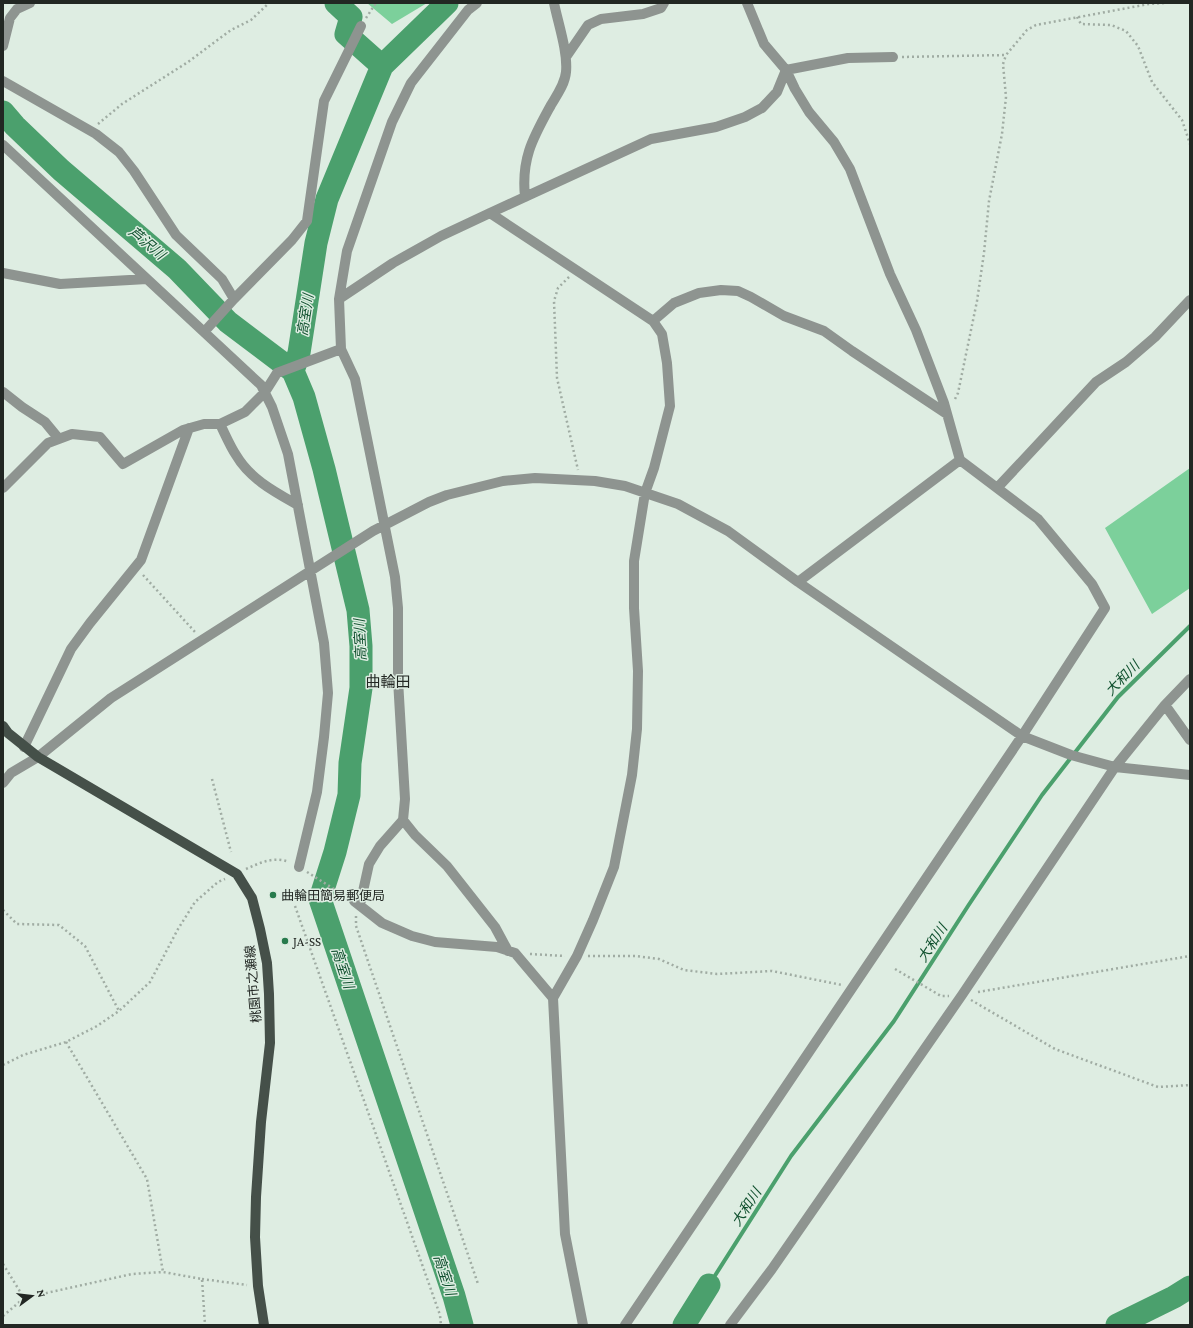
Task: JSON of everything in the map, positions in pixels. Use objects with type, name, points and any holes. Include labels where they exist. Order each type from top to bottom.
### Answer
[{"type":"main road","name":"桃園市之瀬線","points":[[3,726],[8,733],[38,757],[237,874],[252,898],[267,963],[269,994],[270,1043],[261,1122],[255,1237],[258,1286],[264,1325]]},
{"type":"street","points":[[3,46],[10,18],[17,9],[30,3]]},
{"type":"street","points":[[477,3],[468,10],[411,83],[392,122],[347,251],[339,299],[341,349],[355,379],[395,577],[398,608],[398,680],[405,799],[403,820],[380,846],[369,864],[356,903],[382,923],[412,936],[435,942],[498,947],[512,952]]},
{"type":"street","points":[[525,197],[524,182],[526,160],[534,136],[561,88],[566,72],[566,57],[554,3]]},
{"type":"street","points":[[566,57],[588,25],[601,19],[643,14],[661,8],[664,3]]},
{"type":"street","points":[[626,1325],[1022,736],[1105,608],[1092,584],[1038,519],[998,487],[960,460],[947,414],[916,330],[890,274],[850,169],[834,142],[809,112],[794,89],[786,70],[764,44],[747,3]]},
{"type":"street","points":[[206,329],[292,240],[307,221],[324,102],[360,26]]},
{"type":"street","points":[[786,70],[848,58],[893,57]]},
{"type":"street","points":[[339,299],[393,263],[441,236],[651,139],[716,127],[745,117],[762,108],[777,92],[786,70]]},
{"type":"street","points":[[3,81],[91,130],[119,152],[134,171],[176,235],[222,280],[232,302]]},
{"type":"street","points":[[3,145],[147,279],[206,329],[261,385],[272,407],[288,454],[298,505],[314,569],[324,643],[328,693],[317,792],[300,867]]},
{"type":"street","points":[[490,213],[654,321],[662,334],[667,363],[670,406],[646,493],[634,561],[634,608],[638,671],[637,729],[632,775],[614,866],[577,956],[553,998],[565,1234],[583,1325]]},
{"type":"street","points":[[3,273],[60,284],[147,279]]},
{"type":"street","points":[[654,321],[674,303],[699,293],[721,290],[738,291],[784,316],[824,331],[947,414]]},
{"type":"street","points":[[998,487],[1096,382],[1126,362],[1155,337],[1190,300]]},
{"type":"street","points":[[3,488],[48,442],[72,434],[100,437],[123,464],[183,430],[204,424],[220,424],[245,412],[265,392],[277,373],[341,349]]},
{"type":"street","points":[[3,392],[45,422],[59,439]]},
{"type":"street","points":[[220,424],[236,455],[248,471],[269,489],[298,505]]},
{"type":"street","points":[[24,747],[71,649],[90,622],[141,560],[189,428]]},
{"type":"street","points":[[798,582],[960,460]]},
{"type":"street","points":[[3,783],[7,773],[38,757],[111,698],[373,531],[428,502],[475,487],[503,481],[536,478],[595,481],[625,486],[678,504],[728,532],[1022,736],[1071,755],[1111,765],[1190,775]]},
{"type":"street","points":[[730,1325],[772,1269],[962,995],[1111,765],[1190,679]]},
{"type":"street","points":[[1165,705],[1190,740]]},
{"type":"street","points":[[403,820],[415,835],[447,866],[495,927],[512,952],[553,998]]},
{"type":"path","points":[[91,130],[122,104],[188,62],[231,30],[251,20],[269,3]]},
{"type":"path","points":[[360,26],[376,3]]},
{"type":"path","points":[[947,414],[958,393],[977,301],[990,201],[1002,134],[1006,97],[1003,64],[1006,55],[1027,30],[1036,24],[1149,4],[1165,3]]},
{"type":"path","points":[[1078,17],[1080,24],[1112,25],[1126,31],[1138,46],[1152,82],[1182,120],[1190,144]]},
{"type":"path","points":[[893,57],[1006,55]]},
{"type":"path","points":[[577,270],[558,288],[554,301],[557,378],[580,480]]},
{"type":"path","points":[[136,567],[202,640]]},
{"type":"path","points":[[212,778],[231,852]]},
{"type":"path","points":[[3,1065],[23,1055],[66,1042],[97,1026],[119,1011],[150,982],[178,929],[195,902],[218,882],[266,860],[284,860],[300,867],[356,903],[356,926],[478,1284]]},
{"type":"path","points":[[295,906],[440,1316],[441,1325]]},
{"type":"path","points":[[3,910],[17,924],[59,925],[85,946],[119,1011]]},
{"type":"path","points":[[512,952],[577,956],[636,956],[659,959],[684,970],[717,974],[772,971],[853,987]]},
{"type":"path","points":[[962,995],[1190,956]]},
{"type":"path","points":[[895,969],[941,996]]},
{"type":"path","points":[[962,995],[1055,1049],[1158,1087],[1190,1085]]},
{"type":"path","points":[[66,1042],[147,1179],[163,1272]]},
{"type":"path","points":[[3,1264],[24,1298]]},
{"type":"path","points":[[3,1316],[24,1298],[132,1274],[163,1272],[202,1279],[258,1286]]},
{"type":"path","points":[[202,1279],[205,1325]]},
{"type":"green space","points":[[367,3],[427,3],[392,24]]},
{"type":"green space","points":[[1190,468],[1190,588],[1152,614],[1105,528]]},
{"type":"waterway","points":[[336,3],[351,17],[346,34],[382,66]]},
{"type":"waterway","name":"高室川","points":[[447,3],[382,66],[327,199],[316,243],[299,353],[293,371],[304,397],[324,469],[358,610],[361,646],[361,688],[350,763],[349,795],[335,852],[320,899],[454,1296],[462,1325]]},
{"type":"waterway","name":"芦沢川","points":[[3,112],[15,126],[61,170],[177,269],[228,322],[293,371]]},
{"type":"waterway","name":"大和川","points":[[709,1285],[791,1156],[894,1021],[1042,795],[1118,697],[1190,626]]},
{"type":"waterway","points":[[684,1325],[709,1285]]},
{"type":"waterway","points":[[1117,1325],[1174,1297],[1190,1287]]},
{"type":"place","name":"曲輪田簡易郵便局","points":[[273,895]]},
{"type":"place","name":"JA-SS","points":[[285,941]]},
{"type":"district","name":"曲輪田","points":[[388,682]]}]
